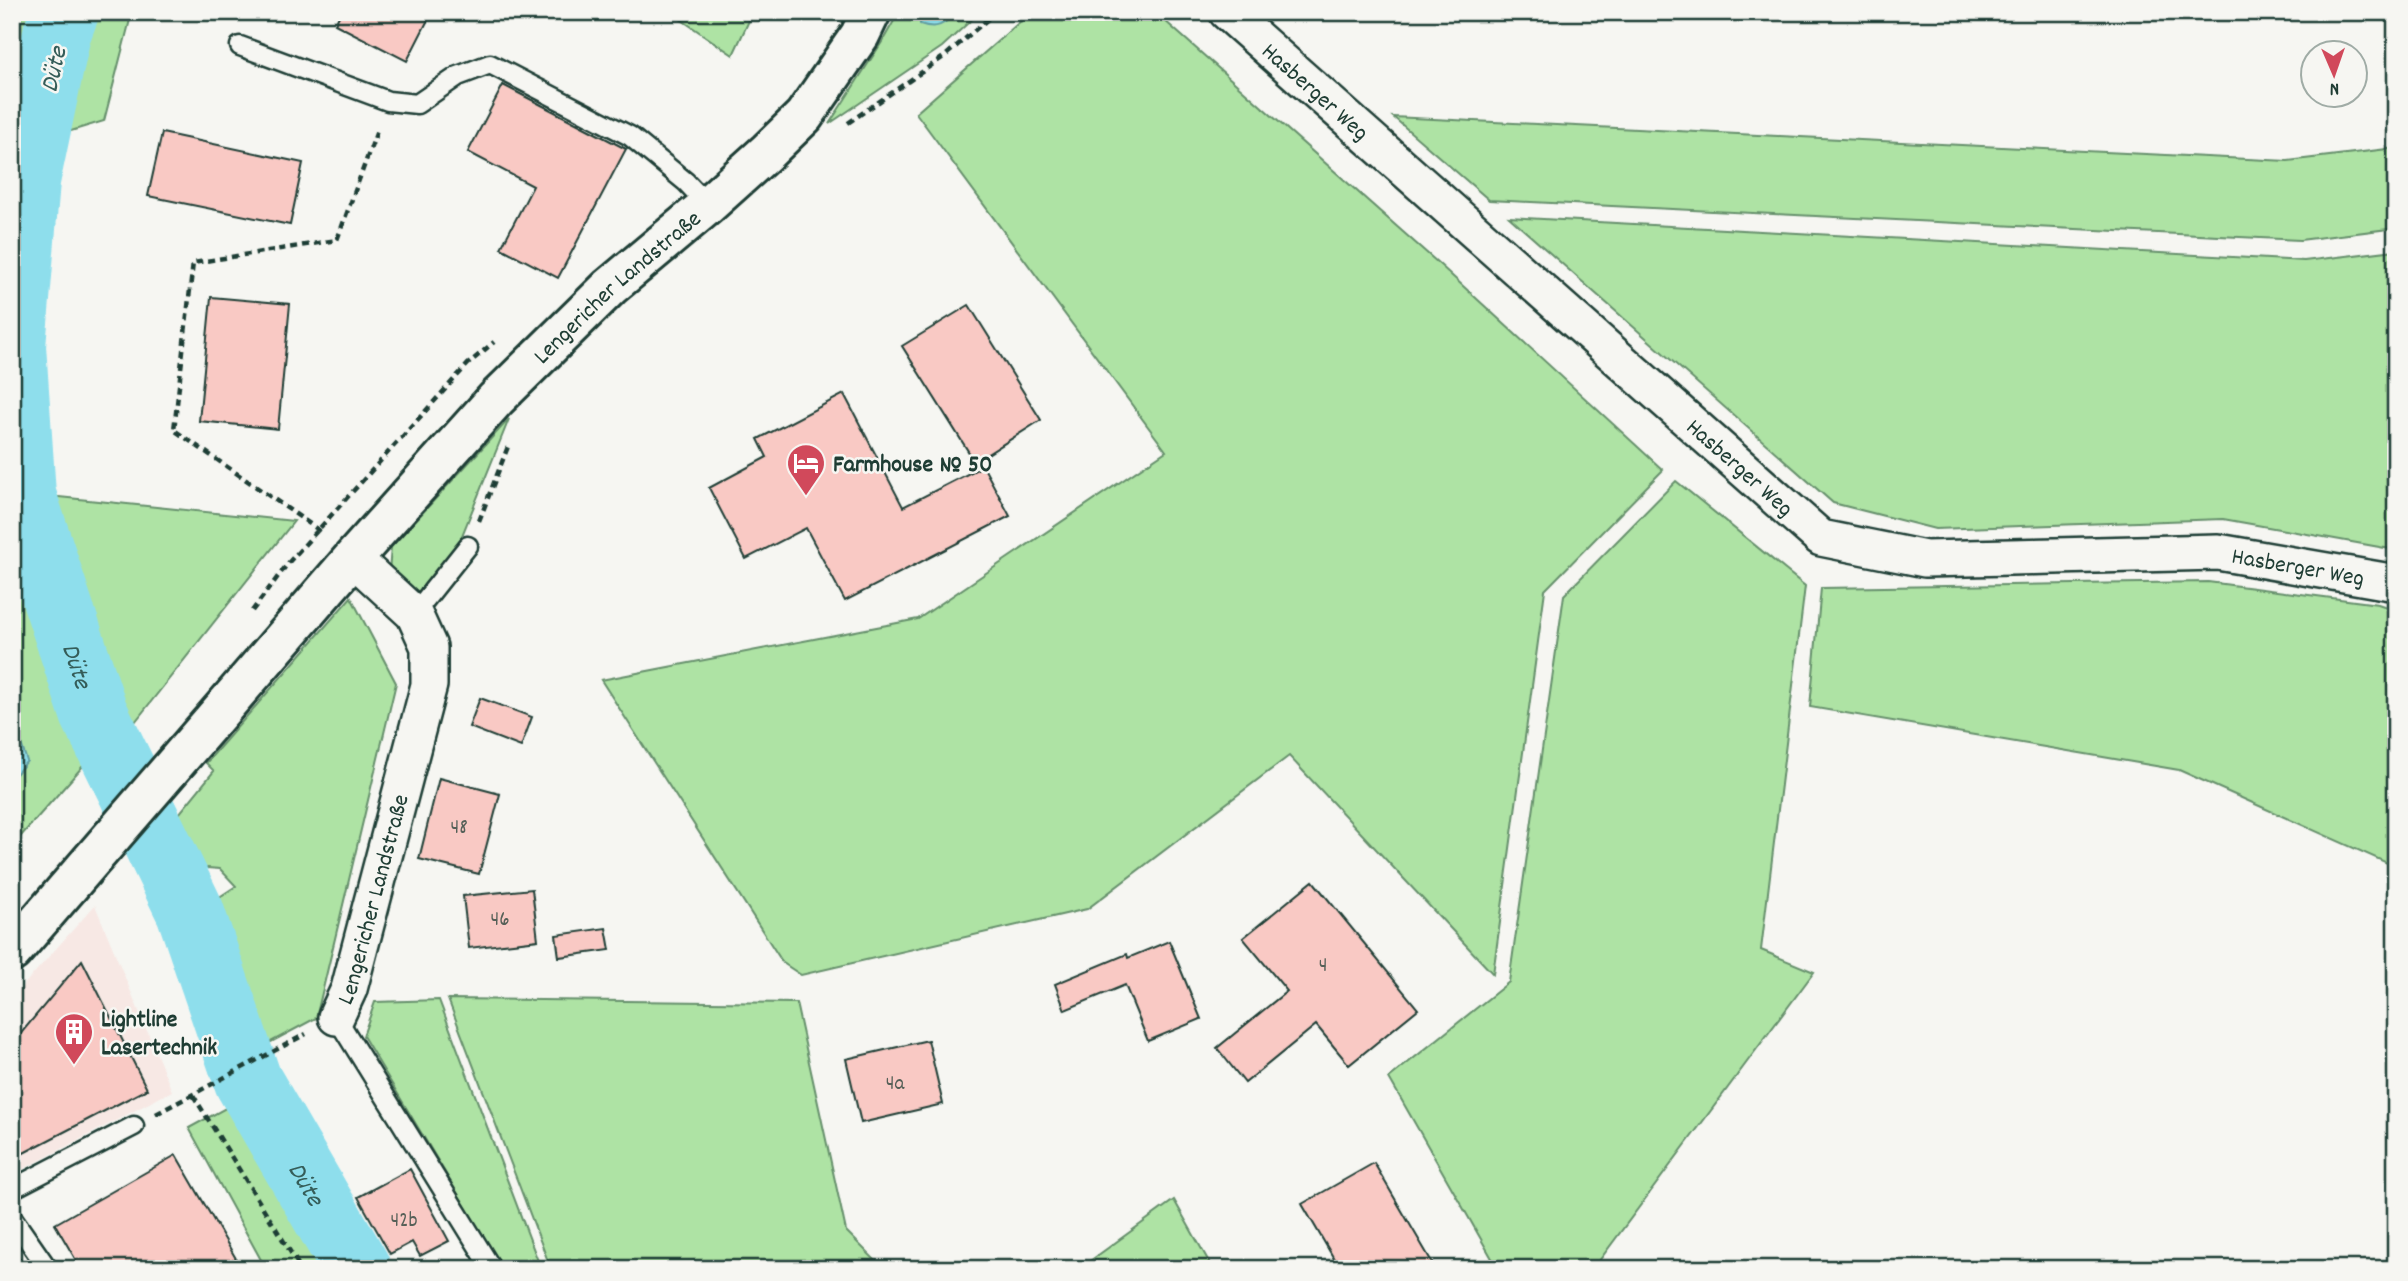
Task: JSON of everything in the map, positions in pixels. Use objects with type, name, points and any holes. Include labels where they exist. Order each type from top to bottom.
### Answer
[{"type":"main road","name":"Lengericher Landstraße","points":[[12,952],[354,558],[505,390],[610,287],[708,205],[804,116],[860,35],[871,12]]},
{"type":"street","name":"Hasberger Weg","points":[[1227,12],[1821,538],[1925,559],[2218,552],[2396,583]]},
{"type":"street","name":"Lengericher Landstraße","points":[[336,1017],[349,989],[429,685],[429,647],[414,614],[354,558]]},
{"type":"lane","points":[[240,46],[388,101],[417,104],[458,76],[490,64],[630,136],[686,182],[708,205]]},
{"type":"lane","points":[[414,614],[468,546]]},
{"type":"lane","name":"Lengericher Landstraße","points":[[336,1017],[492,1269]]},
{"type":"lane","points":[[12,1189],[134,1126]]},
{"type":"lane","points":[[12,1217],[48,1269]]},
{"type":"path","points":[[318,530],[174,430],[193,262],[337,240],[388,101]]},
{"type":"path","points":[[134,1126],[274,1051]]},
{"type":"path","points":[[193,1095],[301,1269]]},
{"type":"shaded area","points":[[95,905],[172,1091],[12,1175],[12,998]]},
{"type":"green space","points":[[12,12],[132,12],[104,121],[12,149]]},
{"type":"green space","points":[[670,12],[753,12],[733,55]]},
{"type":"green space","points":[[899,12],[980,12],[942,47],[829,124],[882,42]]},
{"type":"green space","points":[[1031,12],[1155,12],[1438,263],[1663,470],[1545,590],[1493,974],[1289,756],[1087,909],[801,975],[783,963],[601,680],[918,619],[1166,451],[916,113]]},
{"type":"green space","points":[[1393,117],[2288,161],[2396,148],[2396,228],[2300,240],[1489,200]]},
{"type":"green space","points":[[1509,217],[2304,261],[2396,250],[2396,550],[2223,519],[1935,529],[1833,503]]},
{"type":"green space","points":[[509,419],[459,543],[415,596],[389,572],[391,547]]},
{"type":"green space","points":[[1676,481],[1805,586],[1761,950],[1814,972],[1593,1269],[1498,1269],[1389,1078],[1509,982],[1564,595]]},
{"type":"green space","points":[[49,496],[294,521],[131,727]]},
{"type":"green space","points":[[12,563],[84,765],[12,846]]},
{"type":"green space","points":[[2208,582],[2378,604],[2396,610],[2396,867],[2179,770],[1810,707],[1821,588]]},
{"type":"green space","points":[[351,597],[396,683],[316,1018],[269,1043],[212,902],[236,886],[220,869],[194,867],[170,825],[214,771],[206,763]]},
{"type":"green space","points":[[448,999],[796,1003],[846,1231],[884,1269],[551,1269]]},
{"type":"green space","points":[[439,1000],[541,1269],[503,1269],[363,1036],[375,1002]]},
{"type":"green space","points":[[231,1105],[323,1269],[266,1269],[189,1128]]},
{"type":"green space","points":[[1174,1200],[1213,1269],[1079,1269]]},
{"type":"water","points":[[920,12],[956,12],[944,23],[931,26],[920,24]]},
{"type":"water","points":[[12,718],[27,761],[12,779]]},
{"type":"building","points":[[341,12],[432,12],[407,61],[335,24]]},
{"type":"building","points":[[503,85],[626,149],[558,278],[501,248],[533,186],[468,152]]},
{"type":"building","points":[[162,133],[303,163],[290,225],[148,196]]},
{"type":"building","points":[[211,297],[290,304],[278,429],[199,421]]},
{"type":"building","points":[[969,305],[1041,420],[975,462],[902,346]]},
{"type":"building","name":"Farmhouse № 50","points":[[844,394],[903,507],[983,466],[1010,516],[845,601],[806,528],[746,559],[709,488],[767,457],[758,439]]},
{"type":"building","points":[[480,698],[532,717],[521,747],[469,727]]},
{"type":"building","points":[[439,778],[500,794],[479,874],[419,859]]},
{"type":"building","points":[[1313,881],[1418,1009],[1349,1065],[1316,1025],[1245,1083],[1217,1048],[1287,991],[1243,938]]},
{"type":"building","points":[[532,889],[538,940],[469,948],[463,896]]},
{"type":"building","points":[[606,928],[610,950],[559,957],[556,935]]},
{"type":"building","points":[[1169,941],[1201,1019],[1148,1041],[1125,985],[1065,1010],[1055,984],[1127,954],[1128,958]]},
{"type":"building","name":"Lightline Lasertechnik","points":[[82,960],[147,1089],[12,1159],[12,1044]]},
{"type":"building","points":[[928,1040],[943,1104],[861,1123],[846,1059]]},
{"type":"building","points":[[176,1155],[242,1269],[151,1269],[148,1263],[138,1269],[81,1269],[55,1224]]},
{"type":"building","points":[[1374,1163],[1436,1269],[1340,1269],[1302,1204]]},
{"type":"building","points":[[410,1169],[449,1241],[420,1256],[412,1242],[390,1254],[358,1197]]},
{"type":"building","points":[[15,1251],[26,1269],[12,1269],[12,1253]]},
{"type":"waterway","name":"Düte","points":[[65,12],[57,33],[26,181],[12,346],[22,495],[94,713],[190,911],[248,1081],[357,1269]]},
{"type":"place","name":"Farmhouse № 50","points":[[806,497]]},
{"type":"place","name":"Lightline Lasertechnik","points":[[74,1066]]}]
